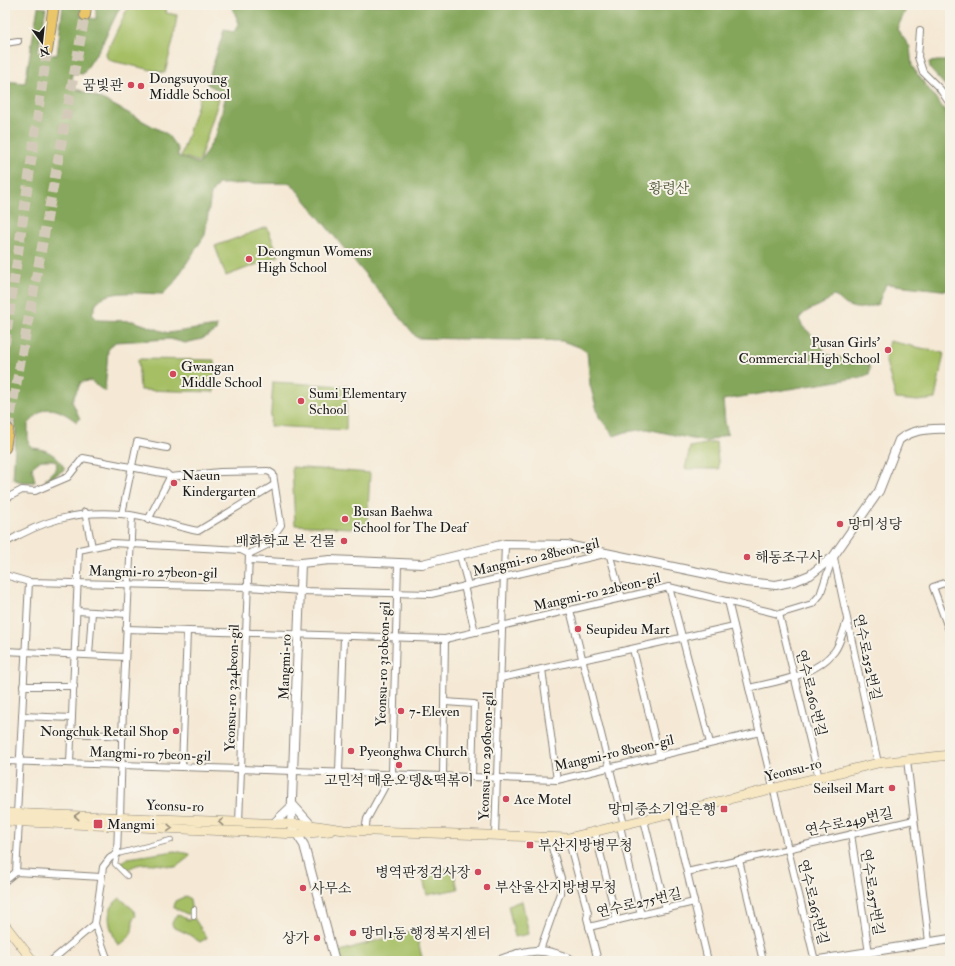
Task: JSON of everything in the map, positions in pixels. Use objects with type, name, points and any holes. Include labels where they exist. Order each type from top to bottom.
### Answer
[{"type":"highway","points":[[47,51],[54,5]]},
{"type":"highway","points":[[5,448],[8,429]]},
{"type":"main road","name":"Yeonsu-ro","points":[[119,822],[311,825],[344,830],[568,838],[878,763],[950,755]]},
{"type":"main road","name":"Yeonsu-ro","points":[[5,813],[18,818]]},
{"type":"main road","name":"Yeonsu-ro","points":[[5,821],[18,818],[119,822],[297,834],[344,830]]},
{"type":"main road","points":[[5,925],[33,961]]},
{"type":"street","points":[[920,32],[918,57],[923,72],[940,89],[950,104]]},
{"type":"street","points":[[5,43],[18,41]]},
{"type":"street","points":[[779,614],[812,604],[820,595],[834,557],[879,491],[899,440],[906,434],[921,430],[950,429]]},
{"type":"street","points":[[122,514],[137,442],[167,448]]},
{"type":"street","points":[[5,499],[22,490],[36,491],[68,477],[83,458],[167,474],[170,478]]},
{"type":"street","points":[[170,478],[220,472],[268,470],[273,474],[281,525],[267,545],[249,557]]},
{"type":"street","points":[[148,520],[170,478]]},
{"type":"street","points":[[5,543],[30,528],[86,512],[122,514],[198,531],[274,486]]},
{"type":"street","points":[[86,512],[92,547]]},
{"type":"street","points":[[126,876],[115,864],[118,854],[126,629],[132,516]]},
{"type":"street","points":[[70,763],[78,611],[79,550],[112,543],[130,543],[241,550],[249,557],[302,563],[330,560],[422,564],[505,544],[567,545],[609,552],[759,585],[782,584],[795,581],[810,575],[834,557]]},
{"type":"street","name":"Yeonsu-ro 296beon-gil","points":[[495,835],[505,544]]},
{"type":"street","points":[[609,552],[622,598]]},
{"type":"street","name":"Mangmi-ro 28beon-gil","points":[[300,591],[431,594],[609,552]]},
{"type":"street","name":"Mangmi-ro 28beon-gil","points":[[460,556],[466,586]]},
{"type":"street","name":"Yeonsu-ro 324beon-gil","points":[[239,823],[249,557]]},
{"type":"street","name":"연수로252번길","points":[[834,557],[878,763]]},
{"type":"street","name":"Mangmi-ro","points":[[292,825],[302,563]]},
{"type":"street","name":"Yeonsu-ro 310beon-gil","points":[[365,831],[367,819],[392,773],[398,564]]},
{"type":"street","name":"Mangmi-ro 27beon-gil","points":[[5,575],[29,582],[128,583],[248,587],[300,591]]},
{"type":"street","points":[[950,581],[933,587],[950,633]]},
{"type":"street","points":[[16,872],[29,582]]},
{"type":"street","points":[[466,586],[475,632]]},
{"type":"street","points":[[669,587],[710,743]]},
{"type":"street","name":"Mangmi-ro 22beon-gil","points":[[126,629],[445,639],[669,587],[779,614]]},
{"type":"street","name":"연수로263번길","points":[[728,601],[814,961]]},
{"type":"street","points":[[570,610],[609,767],[641,915]]},
{"type":"street","points":[[78,611],[127,614]]},
{"type":"street","points":[[89,655],[92,612]]},
{"type":"street","name":"연수로260번길","points":[[779,614],[819,778]]},
{"type":"street","points":[[749,688],[795,678],[816,667],[834,652],[847,621]]},
{"type":"street","name":"Yeonsu-ro 296beon-gil","points":[[501,678],[734,626]]},
{"type":"street","points":[[182,767],[187,631]]},
{"type":"street","points":[[339,771],[344,637]]},
{"type":"street","points":[[443,775],[445,639]]},
{"type":"street","points":[[633,649],[659,756]]},
{"type":"street","points":[[5,651],[125,657]]},
{"type":"street","points":[[542,669],[557,780]]},
{"type":"street","points":[[24,686],[74,686]]},
{"type":"street","points":[[445,702],[474,704],[472,776]]},
{"type":"street","points":[[22,716],[72,718]]},
{"type":"street","name":"Mangmi-ro 8beon-gil","points":[[295,770],[557,780],[760,732]]},
{"type":"street","points":[[72,733],[122,736]]},
{"type":"street","name":"연수로249번길","points":[[907,760],[930,942]]},
{"type":"street","name":"Mangmi-ro 7beon-gil","points":[[5,761],[295,770]]},
{"type":"street","points":[[273,824],[293,804],[311,825]]},
{"type":"street","name":"연수로275번길","points":[[673,813],[708,961]]},
{"type":"street","points":[[644,820],[666,909]]},
{"type":"street","name":"연수로249번길","points":[[788,848],[914,820]]},
{"type":"street","points":[[292,825],[304,845],[334,961]]},
{"type":"street","points":[[595,832],[617,920]]},
{"type":"street","name":"연수로257번길","points":[[851,834],[869,953]]},
{"type":"street","points":[[540,950],[560,893],[561,878],[549,838]]},
{"type":"street","points":[[568,838],[588,913],[589,927],[598,961]]},
{"type":"street","points":[[108,961],[95,924],[103,867],[110,858],[118,854],[171,840]]},
{"type":"street","name":"연수로263번길","points":[[687,872],[788,848]]},
{"type":"street","points":[[739,860],[763,961]]},
{"type":"street","points":[[5,881],[16,872],[102,877]]},
{"type":"street","name":"연수로275번길","points":[[589,927],[694,902]]},
{"type":"street","points":[[194,909],[194,916]]},
{"type":"street","points":[[51,961],[95,924]]},
{"type":"street","points":[[814,961],[950,939]]},
{"type":"street","points":[[498,961],[519,957],[540,950],[556,952],[573,961]]},
{"type":"green space","name":"황령산","points":[[63,5],[82,5],[80,16],[96,19],[96,5],[121,5],[100,48],[83,74],[72,73],[72,87],[106,101],[167,134],[178,149],[178,156],[199,164],[216,135],[225,99],[225,94],[207,84],[224,30],[234,32],[239,23],[231,5],[908,5],[897,29],[910,47],[912,66],[950,117],[950,291],[886,284],[878,304],[866,308],[853,308],[838,298],[832,296],[824,303],[802,315],[799,319],[803,327],[810,333],[828,355],[868,364],[870,368],[869,374],[862,377],[723,400],[725,422],[728,434],[706,442],[647,429],[626,432],[614,436],[599,417],[590,385],[587,352],[579,347],[562,341],[417,338],[291,183],[218,184],[211,194],[205,235],[173,284],[163,294],[112,294],[98,301],[92,314],[98,320],[133,321],[168,333],[217,326],[216,331],[202,339],[185,343],[170,339],[115,342],[108,350],[105,392],[91,381],[81,382],[72,401],[80,419],[77,422],[69,416],[56,410],[47,409],[38,414],[28,424],[28,441],[32,448],[47,451],[52,454],[59,460],[65,469],[47,481],[45,480],[55,469],[57,464],[53,460],[41,460],[32,467],[35,482],[21,482],[13,479],[16,428],[14,422],[5,420],[5,81],[25,83],[38,7],[46,8],[38,52],[57,55]]},
{"type":"green space","points":[[129,5],[167,6],[166,13],[177,15],[174,37],[165,73],[112,61],[107,58],[106,53]]},
{"type":"green space","points":[[950,61],[950,91],[930,69],[929,62]]},
{"type":"green space","points":[[201,94],[219,99],[199,162],[181,156]]},
{"type":"green space","points":[[267,227],[279,256],[226,276],[215,246]]},
{"type":"green space","points":[[889,341],[944,353],[935,399],[918,401],[896,399],[885,358]]},
{"type":"green space","points":[[138,359],[214,360],[214,392],[140,390]]},
{"type":"green space","points":[[273,382],[347,386],[346,430],[270,426]]},
{"type":"green space","points":[[716,442],[719,469],[685,469],[690,447]]},
{"type":"green space","points":[[292,467],[370,473],[367,529],[295,525]]},
{"type":"green space","points":[[175,851],[190,854],[189,857],[176,867],[157,864],[144,864],[137,865],[126,871],[119,863],[128,858]]},
{"type":"green space","points":[[453,867],[458,889],[427,895],[422,874]]},
{"type":"green space","points":[[186,896],[190,899],[192,914],[187,914],[174,908],[175,901]]},
{"type":"green space","points":[[120,898],[134,910],[136,916],[133,919],[131,934],[126,940],[118,945],[110,927],[109,914],[114,903]]},
{"type":"green space","points":[[522,901],[529,934],[515,937],[508,905]]},
{"type":"green space","points":[[177,914],[188,920],[194,918],[207,938],[200,942],[173,927],[172,923]]},
{"type":"green space","points":[[415,930],[423,961],[341,961],[340,951]]},
{"type":"tunnel","points":[[8,429],[85,15]]},
{"type":"tunnel","points":[[5,344],[47,51]]},
{"type":"place","name":"꿈빛관","points":[[131,85]]},
{"type":"place","name":"Dongsuyoung Middle School","points":[[141,86]]},
{"type":"place","name":"Deongmun Womens High School","points":[[249,259]]},
{"type":"place","name":"Pusan Girls' Commercial High School","points":[[888,350]]},
{"type":"place","name":"Gwangan Middle School","points":[[173,374]]},
{"type":"place","name":"Sumi Elementary School","points":[[301,401]]},
{"type":"place","name":"Naeun Kindergarten","points":[[174,483]]},
{"type":"place","name":"Busan Baehwa School for The Deaf","points":[[345,519]]},
{"type":"place","name":"망미성당","points":[[840,524]]},
{"type":"place","name":"배화학교 본 건물","points":[[344,541]]},
{"type":"place","name":"해동조구사","points":[[747,557]]},
{"type":"place","name":"Seupideu Mart","points":[[578,629]]},
{"type":"place","name":"7-Eleven","points":[[401,711]]},
{"type":"place","name":"Nongchuk Retail Shop","points":[[176,731]]},
{"type":"place","name":"Pyeonghwa Church","points":[[351,751]]},
{"type":"place","name":"고민석 매운오뎅&떡볶이","points":[[399,765]]},
{"type":"place","name":"Seilseil Mart","points":[[892,788]]},
{"type":"place","name":"Ace Motel","points":[[506,799]]},
{"type":"place","name":"망미중소기업은행","points":[[724,809]]},
{"type":"place","name":"Mangmi","points":[[98,824]]},
{"type":"place","name":"부산지방병무청","points":[[530,845]]},
{"type":"place","name":"병역판정검사장","points":[[478,872]]},
{"type":"place","name":"부산울산지방병무청","points":[[487,887]]},
{"type":"place","name":"사무소","points":[[303,888]]},
{"type":"place","name":"망미1동 행정복지센터","points":[[353,933]]},
{"type":"place","name":"상가","points":[[317,938]]}]
